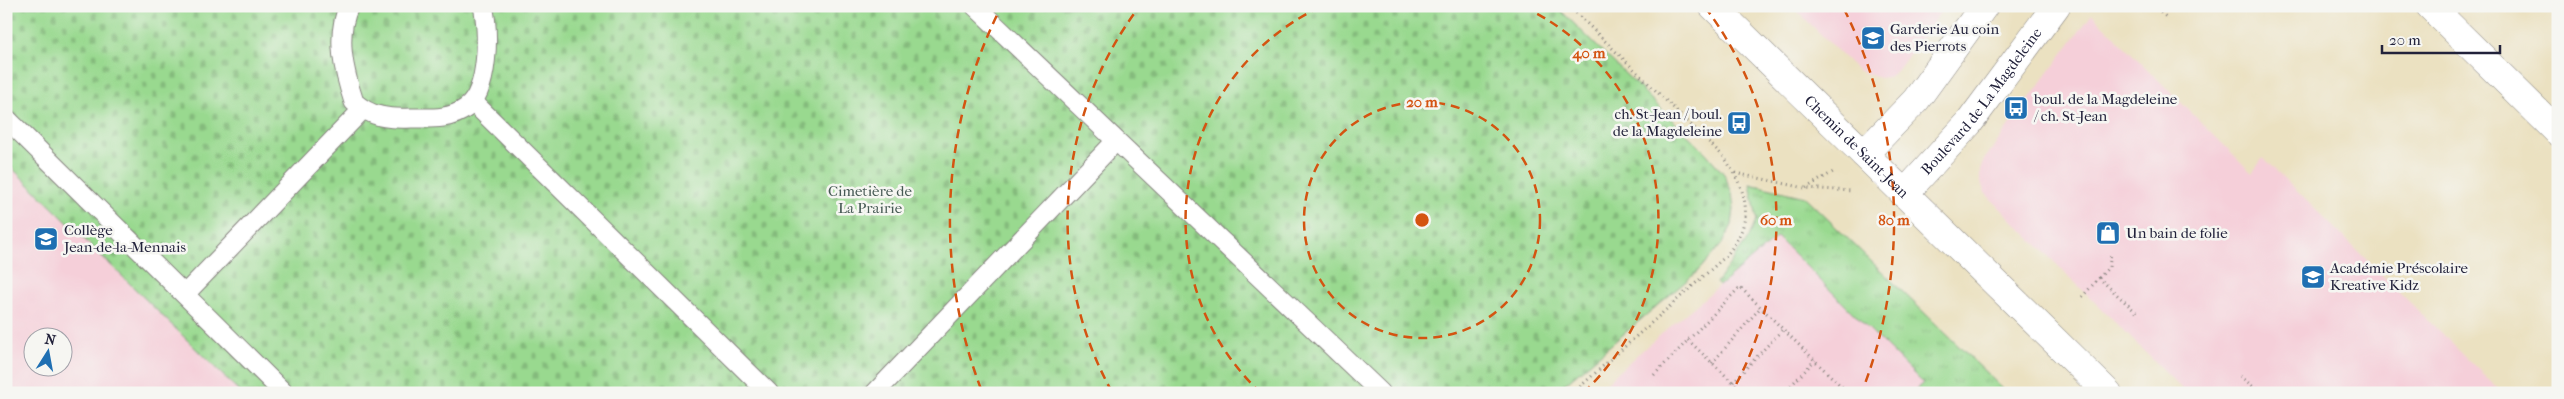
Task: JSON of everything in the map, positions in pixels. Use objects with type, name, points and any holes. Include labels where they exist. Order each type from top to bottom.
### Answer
[{"type":"street","name":"Chemin de Saint-Jean","points":[[1713,6],[2108,393]]},
{"type":"street","points":[[1864,154],[1916,100],[1984,6]]},
{"type":"street","name":"Boulevard de La Magdeleine","points":[[1904,194],[1969,123],[2056,6]]},
{"type":"street","points":[[2430,6],[2558,132]]},
{"type":"lane","points":[[349,6],[343,21],[342,52],[354,102],[362,110],[376,116],[393,119],[442,118],[465,109],[473,102],[484,71],[486,20],[484,6]]},
{"type":"lane","points":[[975,6],[1381,393]]},
{"type":"lane","points":[[473,102],[769,393]]},
{"type":"lane","points":[[185,294],[362,110]]},
{"type":"lane","points":[[6,118],[284,393]]},
{"type":"lane","points":[[875,393],[1116,141]]},
{"type":"path","points":[[1570,6],[1724,157],[1735,173],[1741,189],[1746,218],[1738,241],[1726,256],[1573,393]]},
{"type":"path","points":[[2153,6],[2166,17]]},
{"type":"path","points":[[1735,173],[1805,188]]},
{"type":"path","points":[[2082,297],[2109,267],[2111,253]]},
{"type":"path","points":[[2099,278],[2137,313]]},
{"type":"path","points":[[1654,375],[1740,287],[1848,393]]},
{"type":"path","points":[[1712,362],[1761,307]]},
{"type":"path","points":[[1733,382],[1783,329]]},
{"type":"path","points":[[1688,340],[1744,393]]},
{"type":"path","points":[[1784,393],[1815,360]]},
{"type":"path","points":[[2240,376],[2260,393]]},
{"type":"shaded area","name":"Garderie Au coin des Pierrots","points":[[1792,6],[1945,6],[1897,71],[1889,77],[1879,78],[1857,70]]},
{"type":"shaded area","points":[[2092,14],[2252,173],[2263,158],[2502,393],[2186,393],[1985,193],[1980,180],[1980,170],[1984,160]]},
{"type":"shaded area","name":"Collège Jean-de-la-Mennais","points":[[6,162],[164,316],[241,393],[6,393]]},
{"type":"shaded area","points":[[1777,237],[2007,393],[1595,393],[1640,352]]},
{"type":"green space","name":"Cimetière de La Prairie","points":[[6,6],[1556,6],[1705,152],[1724,174],[1732,193],[1734,209],[1732,225],[1722,244],[1698,271],[1554,393],[241,393],[6,162]]},
{"type":"green space","points":[[1750,184],[1805,197],[2007,393],[1912,393],[1923,383],[1777,237],[1719,286],[1716,283],[1748,239],[1757,219]]},
{"type":"place","name":"Garderie Au coin des Pierrots","points":[[1873,38]]},
{"type":"place","name":"boul. de la Magdeleine / ch. St-Jean","points":[[2016,108]]},
{"type":"place","name":"ch. St-Jean / boul. de la Magdeleine","points":[[1739,123]]},
{"type":"place","name":"Un bain de folie","points":[[2108,233]]},
{"type":"place","name":"Collège Jean-de-la-Mennais","points":[[46,239]]},
{"type":"place","name":"Académie Préscolaire Kreative Kidz","points":[[2313,277]]}]
